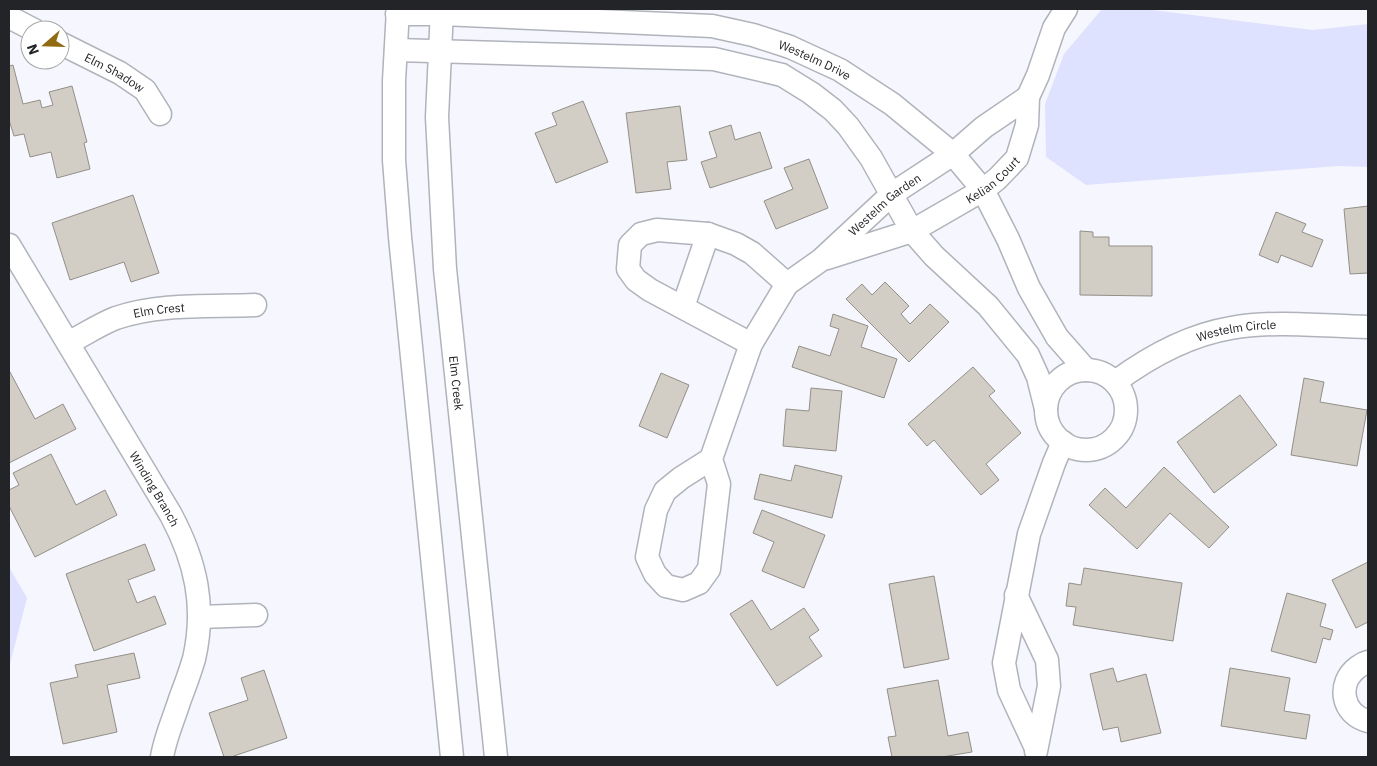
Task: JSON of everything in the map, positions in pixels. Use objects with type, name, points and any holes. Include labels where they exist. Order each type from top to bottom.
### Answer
[{"type":"street","name":"Kelian Court","points":[[912,231],[983,190],[997,179],[1017,158],[1027,125],[1028,97],[1038,75],[1054,28],[1066,9]]},
{"type":"street","points":[[398,11],[394,160],[452,757]]},
{"type":"street","name":"Westelm Drive","points":[[398,11],[442,11],[712,26],[753,35],[790,47],[840,70],[892,104],[953,154],[983,190],[1052,329],[1086,370]]},
{"type":"street","name":"Elm Creek","points":[[442,11],[437,117],[444,269],[496,757]]},
{"type":"street","name":"Elm Shadow","points":[[70,48],[120,73],[145,90],[160,114]]},
{"type":"street","points":[[396,50],[714,59],[782,75],[811,93],[833,110],[848,126],[871,158],[912,231],[934,256],[988,306],[1028,355],[1038,377],[1048,424],[1057,438],[1070,447],[1085,450],[1100,448],[1114,439],[1122,426],[1126,411],[1123,395],[1114,382],[1102,373],[1086,370],[1071,373],[1058,381],[1049,394],[1046,409]]},
{"type":"street","points":[[953,154],[984,127],[1028,97]]},
{"type":"street","name":"Westelm Garden","points":[[711,459],[751,344],[787,284],[821,260],[892,194],[953,154]]},
{"type":"street","points":[[751,344],[650,290],[636,280],[628,269],[630,245],[641,234],[657,230],[708,234],[736,244],[752,253],[787,284]]},
{"type":"street","name":"Westelm Garden","points":[[821,260],[912,231]]},
{"type":"street","points":[[682,307],[708,234]]},
{"type":"street","name":"Winding Branch","points":[[9,244],[181,534],[195,575],[200,617],[193,660],[162,757]]},
{"type":"street","name":"Elm Crest","points":[[68,343],[117,318],[136,313],[164,308],[255,305]]},
{"type":"street","name":"Westelm Circle","points":[[1114,382],[1153,357],[1183,343],[1231,328],[1282,325],[1368,327]]},
{"type":"street","points":[[1036,753],[1009,690],[1004,663],[1029,534],[1054,463],[1064,442]]},
{"type":"street","points":[[711,459],[719,484],[709,569],[700,582],[683,590],[666,586],[655,574],[647,557],[656,510],[665,491],[681,478],[711,459]]},
{"type":"street","points":[[1016,595],[1046,660],[1049,686],[1036,753]]},
{"type":"street","points":[[200,617],[256,615]]},
{"type":"street","points":[[1368,662],[1365,662],[1350,673],[1344,686],[1346,704],[1358,719],[1368,721]]},
{"type":"shaded area","points":[[1102,9],[1145,9],[1313,30],[1368,24],[1368,167],[1339,166],[1086,185],[1046,157],[1045,104],[1064,54]]},
{"type":"shaded area","points":[[9,567],[27,598],[9,668]]},
{"type":"building","points":[[13,65],[23,104],[40,100],[42,108],[53,105],[49,92],[72,86],[87,142],[84,143],[90,169],[57,178],[51,152],[30,157],[24,134],[14,136],[9,120],[9,66]]},
{"type":"building","points":[[583,101],[608,162],[556,183],[535,133],[557,125],[552,113]]},
{"type":"building","points":[[680,106],[687,160],[667,162],[671,189],[636,193],[626,113]]},
{"type":"building","points":[[731,125],[735,140],[760,132],[772,168],[710,188],[701,162],[717,157],[709,132]]},
{"type":"building","points":[[809,159],[828,208],[776,229],[764,201],[793,189],[784,168]]},
{"type":"building","points":[[133,195],[159,273],[131,282],[124,262],[70,280],[52,223]]},
{"type":"building","points":[[1368,206],[1368,273],[1350,274],[1344,209]]},
{"type":"building","points":[[1276,212],[1306,224],[1302,232],[1323,240],[1312,267],[1281,255],[1278,263],[1259,255]]},
{"type":"building","points":[[1080,231],[1093,232],[1093,237],[1109,237],[1109,246],[1152,246],[1152,296],[1080,295]]},
{"type":"building","points":[[885,282],[909,306],[901,314],[910,324],[930,304],[949,322],[909,362],[846,299],[862,284],[872,295]]},
{"type":"building","points":[[833,314],[868,326],[861,347],[897,359],[884,398],[792,367],[799,346],[830,356],[839,329],[830,326]]},
{"type":"building","points":[[973,367],[995,391],[989,396],[1021,433],[986,464],[999,480],[981,495],[934,440],[927,446],[908,424]]},
{"type":"building","points":[[9,373],[35,419],[63,404],[76,429],[9,463]]},
{"type":"building","points":[[661,373],[689,385],[667,438],[639,426]]},
{"type":"building","points":[[1304,378],[1324,382],[1320,402],[1367,410],[1357,466],[1291,455]]},
{"type":"building","points":[[811,388],[842,391],[836,451],[783,446],[786,409],[809,411]]},
{"type":"building","points":[[1240,395],[1277,445],[1214,493],[1177,442]]},
{"type":"building","points":[[51,454],[76,505],[105,490],[117,515],[35,557],[9,506],[9,490],[19,485],[13,473]]},
{"type":"building","points":[[795,465],[842,476],[832,518],[754,499],[760,474],[791,481]]},
{"type":"building","points":[[1164,467],[1229,527],[1209,548],[1170,513],[1137,549],[1089,505],[1105,488],[1126,508]]},
{"type":"building","points":[[762,510],[825,535],[804,588],[762,571],[774,542],[753,533]]},
{"type":"building","points":[[145,544],[155,570],[128,580],[137,603],[155,596],[166,624],[94,651],[66,574]]},
{"type":"building","points":[[1368,562],[1368,622],[1356,628],[1332,580]]},
{"type":"building","points":[[1084,568],[1182,583],[1173,641],[1073,625],[1076,607],[1066,606],[1069,583],[1081,585]]},
{"type":"building","points":[[934,576],[949,659],[904,668],[889,584]]},
{"type":"building","points":[[1287,593],[1326,604],[1320,626],[1333,630],[1330,640],[1323,638],[1316,663],[1271,651]]},
{"type":"building","points":[[752,600],[771,630],[804,608],[819,630],[809,637],[822,656],[777,686],[730,614]]},
{"type":"building","points":[[134,653],[140,678],[107,685],[117,732],[63,744],[50,683],[78,677],[75,665]]},
{"type":"building","points":[[1113,668],[1117,682],[1146,674],[1161,733],[1121,742],[1118,727],[1103,730],[1090,674]]},
{"type":"building","points":[[1230,668],[1290,678],[1284,711],[1310,715],[1306,739],[1221,726]]},
{"type":"building","points":[[264,670],[287,738],[231,757],[224,757],[209,713],[248,700],[241,678]]},
{"type":"building","points":[[938,680],[948,736],[968,732],[972,752],[942,757],[892,757],[888,737],[896,736],[887,689]]}]
